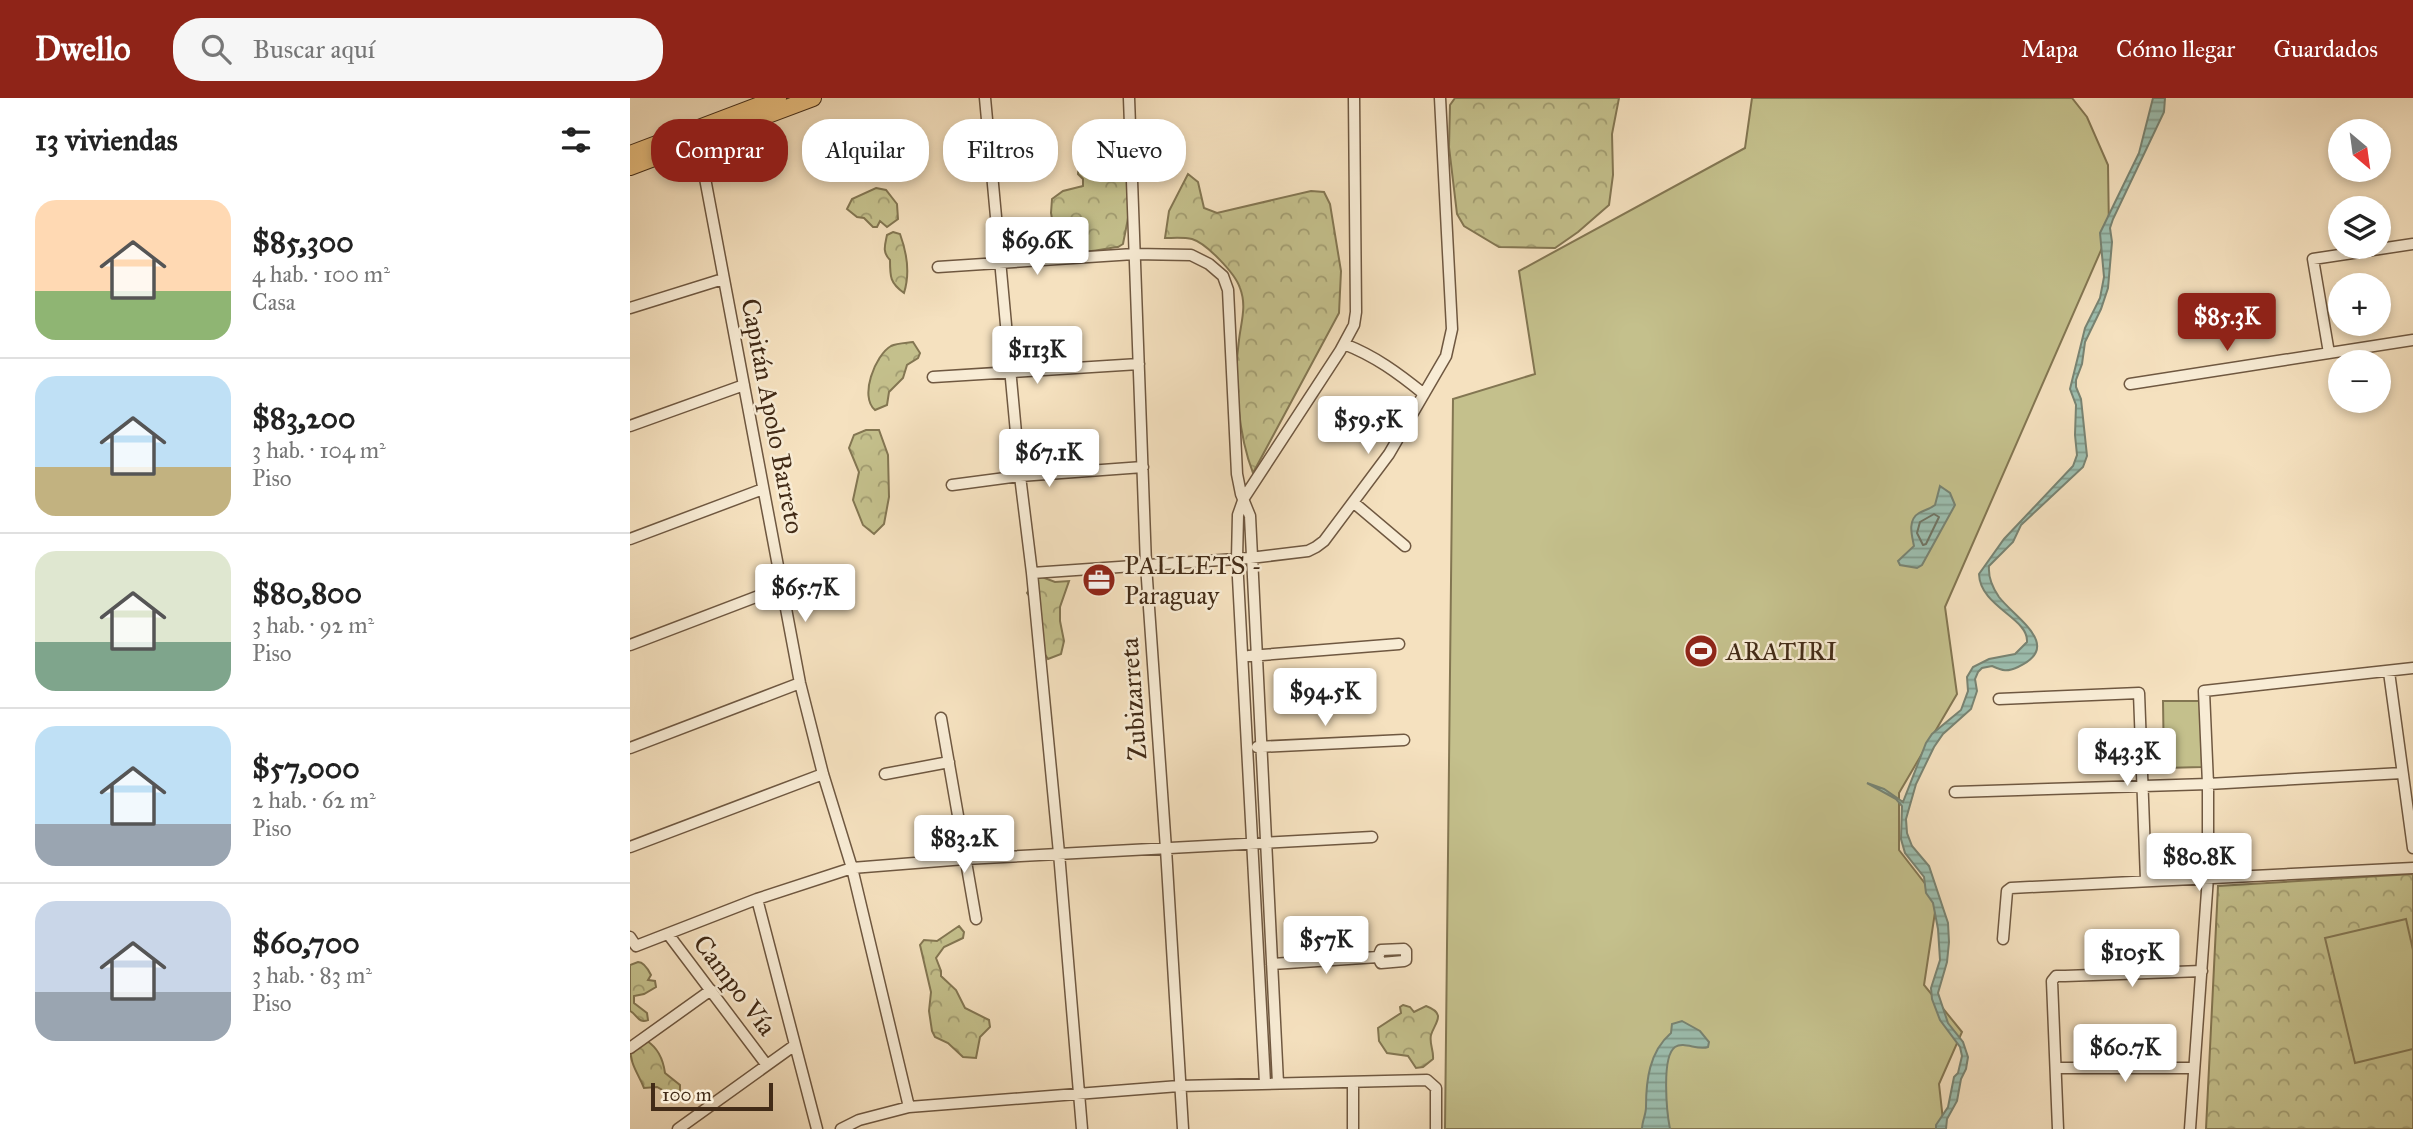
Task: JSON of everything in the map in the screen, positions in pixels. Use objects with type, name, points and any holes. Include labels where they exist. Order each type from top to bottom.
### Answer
[{"type":"highway","points":[[630,154],[757,102],[778,98]]},
{"type":"highway","points":[[757,119],[813,98]]},
{"type":"highway","points":[[630,167],[651,159]]},
{"type":"street","points":[[985,98],[1059,853],[1082,1129]]},
{"type":"street","name":"Zubizarreta","points":[[1129,98],[1146,565],[1183,1129]]},
{"type":"street","points":[[1265,1083],[1237,559],[1238,515],[1244,498],[1354,326],[1354,98]]},
{"type":"street","points":[[1032,573],[1250,558],[1308,551],[1324,541],[1389,454],[1446,356],[1452,329],[1440,98]]},
{"type":"street","name":"Capitán Apolo Barreto","points":[[705,182],[800,683],[823,774],[852,868],[909,1107]]},
{"type":"street","points":[[2328,350],[2313,259],[2413,244]]},
{"type":"street","points":[[938,267],[1134,254],[1191,255],[1209,264],[1223,276],[1229,305],[1237,474],[1250,516],[1278,1083]]},
{"type":"street","points":[[630,308],[723,279]]},
{"type":"street","points":[[2353,350],[2413,340]]},
{"type":"street","points":[[1344,344],[1366,352],[1389,366],[1424,394]]},
{"type":"street","points":[[2130,384],[2328,354]]},
{"type":"street","points":[[933,377],[1139,364]]},
{"type":"street","points":[[630,426],[744,384]]},
{"type":"street","points":[[953,485],[1020,476],[1143,467]]},
{"type":"street","points":[[630,539],[763,489]]},
{"type":"street","points":[[1353,502],[1405,546]]},
{"type":"street","points":[[630,645],[782,587]]},
{"type":"street","points":[[1242,656],[1399,644]]},
{"type":"street","points":[[2190,1129],[2208,877],[2204,691],[2413,668]]},
{"type":"street","points":[[2389,671],[2413,848]]},
{"type":"street","points":[[630,748],[800,683]]},
{"type":"street","points":[[1999,699],[2138,693],[2146,880]]},
{"type":"street","points":[[942,718],[976,919]]},
{"type":"street","points":[[1246,747],[1404,740]]},
{"type":"street","points":[[885,774],[948,762]]},
{"type":"street","points":[[1955,792],[2143,786],[2402,772]]},
{"type":"street","points":[[630,847],[823,774]]},
{"type":"street","points":[[630,937],[636,946],[757,899],[852,868],[1059,853],[1372,837]]},
{"type":"street","points":[[2003,939],[2007,891],[2011,888],[2413,868]]},
{"type":"street","points":[[757,899],[817,1129]]},
{"type":"street","name":"Campo Vía","points":[[668,934],[766,1064]]},
{"type":"street","points":[[1272,964],[1378,957]]},
{"type":"street","points":[[2058,1129],[2052,981],[2056,976],[2202,971]]},
{"type":"street","points":[[630,1048],[711,990]]},
{"type":"street","points":[[678,1129],[795,1045]]},
{"type":"street","points":[[2056,1068],[2194,1068]]},
{"type":"street","points":[[841,1129],[859,1120],[909,1107],[1179,1086],[1427,1080],[1436,1087],[1436,1129]]},
{"type":"street","points":[[1353,1083],[1353,1129]]},
{"type":"green space","points":[[1455,98],[1619,98],[1612,134],[1613,175],[1609,205],[1555,248],[1499,247],[1464,226],[1457,214],[1449,147],[1450,105]]},
{"type":"green space","name":"ARATIRI","points":[[1752,98],[2072,98],[2087,117],[2108,165],[2109,232],[1945,607],[1957,694],[1899,793],[1899,850],[1937,899],[1924,985],[1962,1032],[1939,1084],[1944,1129],[1445,1129],[1453,399],[1535,374],[1519,271],[1745,148]]},
{"type":"green space","points":[[1188,174],[1198,182],[1204,208],[1217,213],[1311,191],[1324,192],[1330,204],[1341,271],[1339,313],[1253,473],[1244,443],[1237,390],[1237,355],[1243,308],[1240,288],[1226,267],[1198,242],[1186,238],[1165,238],[1169,211]]},
{"type":"green space","points":[[1083,182],[1129,182],[1129,214],[1123,244],[1087,252],[1071,252],[1057,248],[1051,213],[1052,199],[1063,191],[1083,186]]},
{"type":"green space","points":[[876,188],[886,190],[897,204],[898,219],[887,227],[880,221],[877,227],[873,227],[864,218],[857,217],[847,209],[852,199]]},
{"type":"green space","points":[[893,232],[900,234],[906,256],[907,278],[904,293],[892,279],[890,260],[885,251],[887,235]]},
{"type":"green space","points":[[913,342],[920,353],[918,358],[907,365],[903,378],[889,392],[887,405],[875,410],[868,396],[871,377],[880,358],[891,346]]},
{"type":"green space","points":[[866,430],[879,430],[888,455],[889,497],[884,524],[874,534],[863,525],[853,500],[859,472],[849,448],[854,435]]},
{"type":"green space","points":[[1042,577],[1055,582],[1069,581],[1060,607],[1064,641],[1061,654],[1048,659],[1044,653],[1033,601],[1027,593],[1036,579]]},
{"type":"green space","points":[[2163,701],[2201,701],[2202,767],[2164,768]]},
{"type":"green space","points":[[2413,874],[2413,1129],[2206,1129],[2218,886]]},
{"type":"green space","points":[[2406,919],[2413,950],[2413,1049],[2355,1063],[2325,938]]},
{"type":"green space","points":[[959,926],[964,932],[963,938],[944,947],[936,958],[941,976],[956,990],[965,1008],[989,1020],[990,1027],[980,1037],[976,1058],[963,1057],[948,1043],[935,1037],[932,1031],[929,1011],[931,992],[920,945],[924,940],[937,941]]},
{"type":"green space","points":[[638,962],[647,968],[651,975],[648,980],[655,981],[656,987],[634,996],[634,1003],[647,1013],[648,1020],[645,1021],[630,1011],[630,965]]},
{"type":"green space","points":[[1403,1005],[1414,1012],[1426,1006],[1438,1015],[1431,1035],[1433,1059],[1423,1067],[1416,1068],[1408,1056],[1387,1053],[1379,1041],[1378,1028],[1401,1013],[1400,1007]]},
{"type":"green space","points":[[647,1041],[659,1054],[665,1073],[680,1085],[680,1092],[675,1097],[657,1087],[644,1088],[633,1063],[630,1045]]},
{"type":"water","points":[[2153,98],[2165,98],[2164,112],[2110,228],[2112,242],[2108,288],[2085,342],[2082,364],[2076,380],[2081,399],[2087,456],[2083,467],[2021,525],[2013,542],[1989,566],[1994,590],[2032,632],[2037,650],[2031,659],[2014,669],[2005,670],[1992,666],[1982,668],[1978,672],[1975,679],[1977,691],[1971,709],[1943,734],[1934,747],[1916,784],[1906,819],[1912,846],[1929,866],[1948,923],[1947,962],[1938,993],[1948,1023],[1963,1042],[1968,1057],[1957,1101],[1947,1119],[1946,1129],[1936,1129],[1948,1107],[1954,1077],[1958,1073],[1962,1056],[1960,1047],[1940,1020],[1932,999],[1931,988],[1940,960],[1933,903],[1926,893],[1924,877],[1905,853],[1901,839],[1902,806],[1896,799],[1867,783],[1884,789],[1903,802],[1926,743],[1932,734],[1961,710],[1968,691],[1967,677],[1973,667],[1989,659],[2015,654],[2027,642],[2026,634],[2020,626],[1987,595],[1979,574],[2004,539],[2073,466],[2077,455],[2076,405],[2070,389],[2085,328],[2100,298],[2104,277],[2100,233],[2139,153]]},
{"type":"water","points":[[1940,486],[1950,493],[1955,505],[1922,565],[1917,568],[1900,565],[1898,561],[1914,546],[1911,528],[1915,516],[1935,505]]},
{"type":"water","points":[[1682,1021],[1700,1031],[1709,1042],[1708,1047],[1675,1047],[1666,1073],[1670,1129],[1642,1129],[1653,1058],[1671,1033],[1672,1024]]},
{"type":"place","name":"PALLETS - Paraguay","points":[[1099,580]]},
{"type":"place","name":"ARATIRI","points":[[1701,651]]}]
